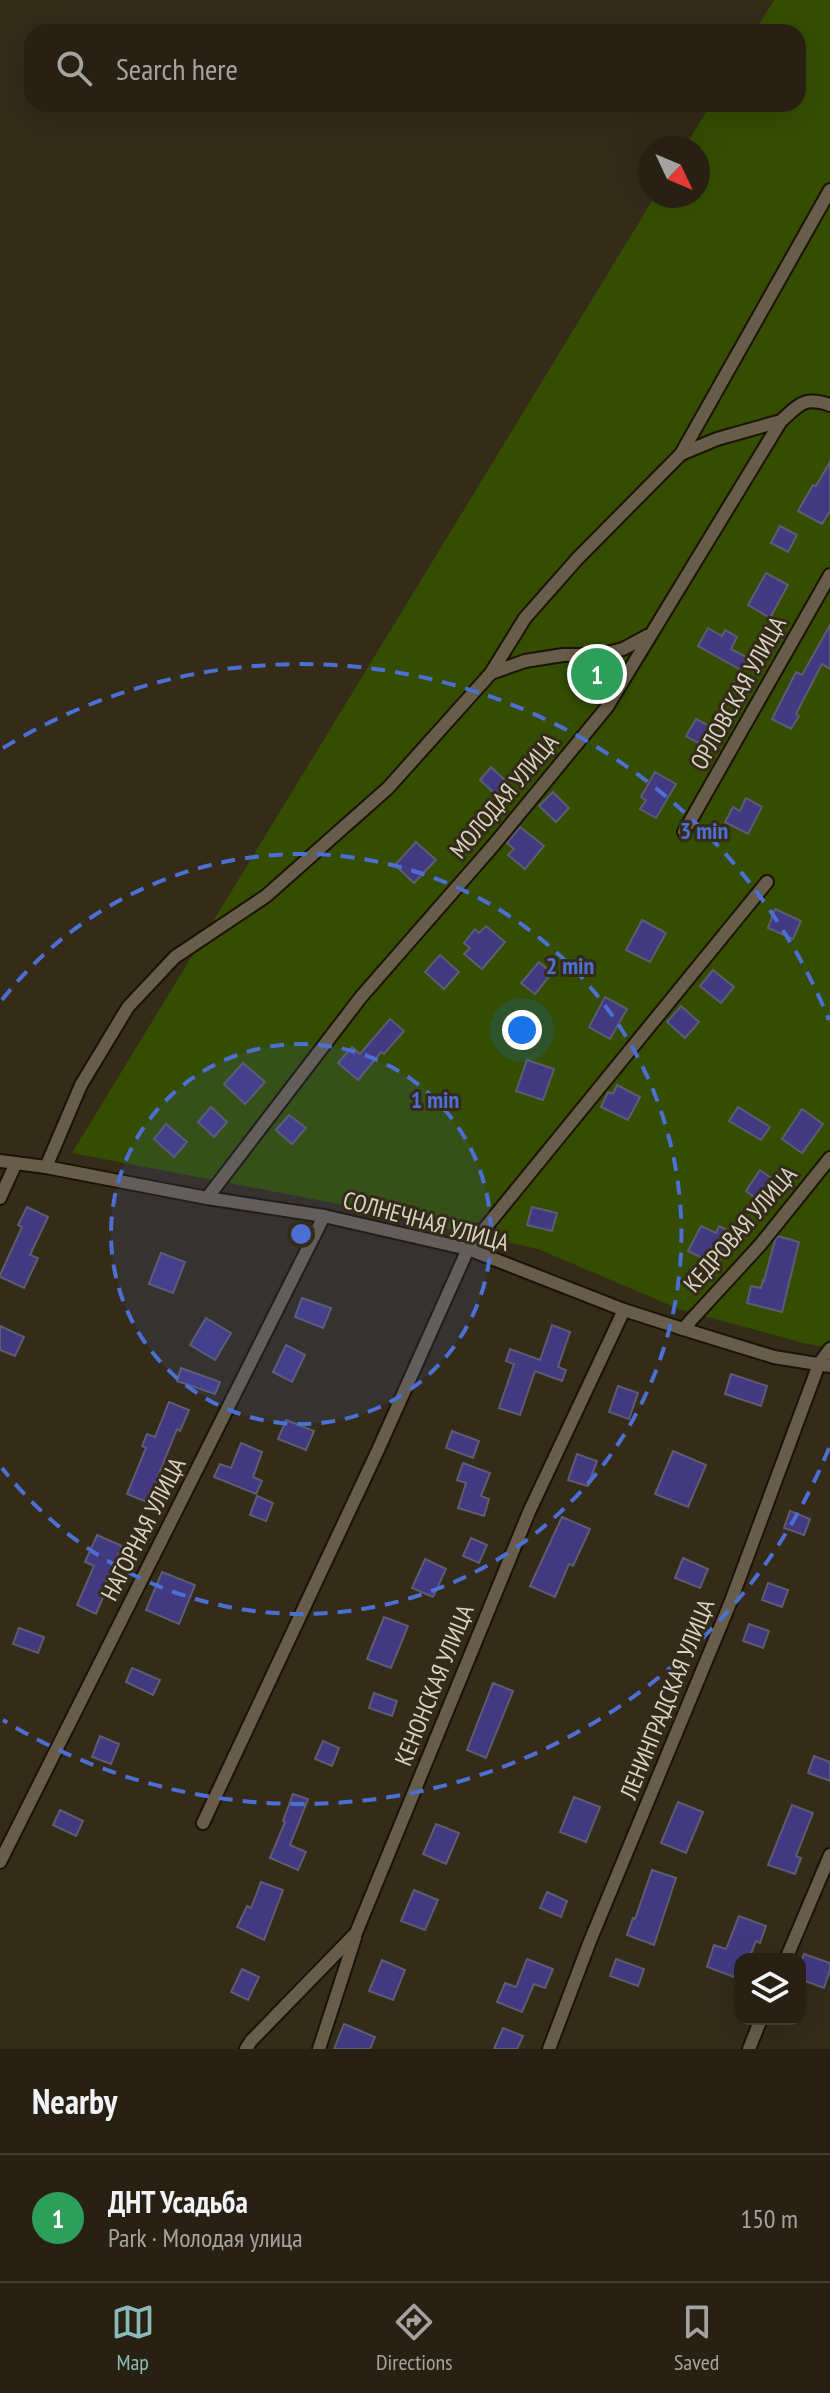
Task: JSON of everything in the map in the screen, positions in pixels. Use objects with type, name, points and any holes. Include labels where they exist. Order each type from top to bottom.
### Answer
[{"type":"street","points":[[46,1167],[81,1085],[128,1007],[175,957],[266,896],[388,788],[491,673],[525,618],[578,558],[681,454],[830,190]]},
{"type":"street","name":"МОЛОДАЯ УЛИЦА","points":[[207,1198],[361,997],[492,847],[607,707],[781,421],[803,401],[830,405]]},
{"type":"street","points":[[681,454],[717,439],[781,421]]},
{"type":"street","name":"ОРЛОВСКАЯ УЛИЦА","points":[[684,832],[830,575]]},
{"type":"street","points":[[491,673],[525,661],[563,655],[599,655],[623,649],[650,635]]},
{"type":"street","points":[[203,1823],[378,1450],[468,1249],[767,882]]},
{"type":"street","name":"КЕДРОВАЯ УЛИЦА","points":[[683,1329],[760,1245],[830,1158]]},
{"type":"street","name":"СОЛНЕЧНАЯ УЛИЦА","points":[[0,1161],[324,1216],[468,1249],[624,1310],[774,1357],[824,1365]]},
{"type":"street","points":[[0,1198],[16,1163]]},
{"type":"street","name":"НАГОРНАЯ УЛИЦА","points":[[0,1862],[324,1216]]},
{"type":"street","name":"КЕНОНСКАЯ УЛИЦА","points":[[246,2049],[356,1933],[529,1512],[624,1310]]},
{"type":"street","name":"ЛЕНИНГРАДСКАЯ УЛИЦА","points":[[549,2049],[830,1349]]},
{"type":"street","points":[[789,1953],[830,1855]]},
{"type":"street","points":[[319,2049],[356,1933]]},
{"type":"street","points":[[749,2049],[759,2025]]},
{"type":"green space","points":[[774,0],[830,0],[830,1348],[679,1309],[538,1249],[339,1204],[72,1153],[648,208],[710,208],[710,136],[691,136],[706,112],[806,112],[806,24],[759,24]]},
{"type":"building","points":[[830,462],[830,511],[822,524],[798,511]]},
{"type":"building","points":[[780,526],[797,535],[788,552],[771,543]]},
{"type":"building","points":[[766,573],[788,585],[770,618],[748,605]]},
{"type":"building","points":[[830,625],[830,669],[822,664],[791,729],[772,719],[796,672],[802,675]]},
{"type":"building","points":[[708,628],[722,636],[725,630],[737,637],[731,649],[748,658],[741,670],[698,646]]},
{"type":"building","points":[[696,719],[713,728],[704,746],[686,736]]},
{"type":"building","points":[[491,767],[507,782],[496,795],[480,780]]},
{"type":"building","points":[[655,772],[676,784],[656,818],[640,809],[646,800],[641,797]]},
{"type":"building","points":[[553,792],[569,808],[556,822],[539,806]]},
{"type":"building","points":[[746,798],[762,807],[748,834],[725,822],[733,807],[740,811]]},
{"type":"building","points":[[520,827],[544,846],[525,869],[508,855],[514,849],[507,843]]},
{"type":"building","points":[[416,842],[436,860],[414,883],[395,865]]},
{"type":"building","points":[[775,909],[801,921],[793,939],[768,928]]},
{"type":"building","points":[[642,920],[666,933],[650,962],[626,950]]},
{"type":"building","points":[[486,926],[505,942],[482,969],[464,954],[470,948],[464,943],[475,929],[479,933]]},
{"type":"building","points":[[440,955],[459,972],[444,989],[425,972]]},
{"type":"building","points":[[539,962],[552,973],[535,994],[521,983]]},
{"type":"building","points":[[713,970],[734,987],[721,1003],[700,986]]},
{"type":"building","points":[[605,997],[627,1009],[610,1039],[589,1027]]},
{"type":"building","points":[[681,1006],[699,1022],[685,1038],[667,1022]]},
{"type":"building","points":[[390,1019],[404,1031],[358,1080],[338,1063],[352,1047],[360,1054]]},
{"type":"building","points":[[527,1060],[554,1069],[543,1100],[516,1091]]},
{"type":"building","points":[[243,1063],[265,1082],[245,1104],[224,1084]]},
{"type":"building","points":[[617,1085],[640,1097],[628,1120],[601,1107],[608,1092],[613,1094]]},
{"type":"building","points":[[211,1107],[227,1122],[214,1137],[198,1122]]},
{"type":"building","points":[[738,1107],[770,1127],[761,1140],[729,1121]]},
{"type":"building","points":[[802,1109],[823,1124],[802,1153],[782,1139]]},
{"type":"building","points":[[289,1115],[306,1128],[292,1144],[276,1130]]},
{"type":"building","points":[[166,1124],[187,1142],[174,1157],[154,1139]]},
{"type":"building","points":[[760,1170],[778,1183],[763,1204],[746,1191]]},
{"type":"building","points":[[27,1207],[48,1217],[30,1255],[38,1258],[24,1288],[0,1275],[22,1227],[18,1225]]},
{"type":"building","points":[[532,1207],[557,1213],[552,1231],[527,1225]]},
{"type":"building","points":[[701,1226],[716,1233],[719,1226],[733,1233],[717,1265],[688,1251]]},
{"type":"building","points":[[778,1236],[799,1242],[782,1312],[747,1303],[751,1286],[761,1288]]},
{"type":"building","points":[[161,1253],[185,1262],[173,1293],[149,1284]]},
{"type":"building","points":[[302,1298],[331,1308],[323,1328],[295,1317]]},
{"type":"building","points":[[206,1318],[231,1333],[215,1360],[190,1345]]},
{"type":"building","points":[[552,1325],[570,1332],[558,1367],[566,1370],[562,1381],[535,1371],[520,1415],[499,1408],[514,1364],[506,1361],[510,1349],[540,1360]]},
{"type":"building","points":[[0,1326],[24,1337],[15,1356],[0,1350]]},
{"type":"building","points":[[286,1345],[305,1355],[292,1382],[273,1372]]},
{"type":"building","points":[[181,1368],[220,1382],[215,1394],[177,1381]]},
{"type":"building","points":[[731,1374],[767,1386],[761,1406],[725,1394]]},
{"type":"building","points":[[618,1386],[638,1393],[629,1419],[609,1412]]},
{"type":"building","points":[[169,1402],[189,1410],[180,1431],[177,1429],[158,1476],[163,1477],[152,1504],[127,1494],[146,1448],[142,1446],[147,1434],[155,1437]]},
{"type":"building","points":[[286,1420],[314,1431],[306,1450],[278,1439]]},
{"type":"building","points":[[452,1431],[479,1441],[473,1458],[446,1448]]},
{"type":"building","points":[[241,1443],[262,1452],[253,1477],[262,1481],[256,1494],[214,1477],[220,1464],[231,1468]]},
{"type":"building","points":[[673,1451],[706,1465],[688,1507],[655,1494]]},
{"type":"building","points":[[577,1454],[597,1461],[588,1486],[568,1480]]},
{"type":"building","points":[[463,1463],[490,1473],[481,1496],[489,1499],[484,1516],[458,1508],[466,1483],[457,1480]]},
{"type":"building","points":[[257,1496],[273,1503],[266,1521],[250,1515]]},
{"type":"building","points":[[790,1511],[810,1519],[804,1535],[784,1528]]},
{"type":"building","points":[[562,1517],[590,1529],[573,1566],[569,1564],[555,1597],[530,1586]]},
{"type":"building","points":[[97,1535],[122,1546],[96,1614],[77,1605],[94,1566],[85,1562]]},
{"type":"building","points":[[471,1538],[487,1545],[479,1563],[463,1556]]},
{"type":"building","points":[[683,1558],[708,1569],[700,1588],[675,1578]]},
{"type":"building","points":[[425,1559],[446,1569],[433,1597],[412,1588]]},
{"type":"building","points":[[162,1572],[195,1585],[179,1624],[146,1610]]},
{"type":"building","points":[[768,1583],[788,1590],[782,1607],[762,1600]]},
{"type":"building","points":[[384,1617],[408,1626],[391,1668],[367,1659]]},
{"type":"building","points":[[749,1624],[769,1631],[763,1648],[743,1641]]},
{"type":"building","points":[[19,1628],[44,1637],[38,1653],[13,1644]]},
{"type":"building","points":[[132,1668],[160,1680],[153,1695],[126,1682]]},
{"type":"building","points":[[493,1683],[513,1691],[486,1758],[467,1750]]},
{"type":"building","points":[[374,1693],[397,1701],[392,1716],[369,1708]]},
{"type":"building","points":[[100,1736],[119,1744],[111,1764],[92,1757]]},
{"type":"building","points":[[323,1741],[339,1748],[332,1766],[315,1759]]},
{"type":"building","points":[[814,1756],[830,1762],[830,1781],[808,1773]]},
{"type":"building","points":[[293,1794],[308,1799],[290,1845],[306,1852],[298,1870],[270,1858]]},
{"type":"building","points":[[574,1797],[600,1807],[586,1842],[560,1832]]},
{"type":"building","points":[[678,1802],[703,1812],[686,1853],[661,1843]]},
{"type":"building","points":[[792,1805],[813,1813],[796,1856],[801,1858],[795,1874],[768,1865]]},
{"type":"building","points":[[60,1810],[83,1821],[76,1836],[53,1825]]},
{"type":"building","points":[[436,1824],[459,1833],[446,1864],[423,1854]]},
{"type":"building","points":[[652,1870],[676,1878],[654,1945],[627,1935]]},
{"type":"building","points":[[261,1882],[283,1890],[264,1940],[237,1927],[247,1906],[251,1908]]},
{"type":"building","points":[[414,1890],[438,1900],[425,1930],[401,1921]]},
{"type":"building","points":[[547,1892],[567,1901],[561,1917],[540,1908]]},
{"type":"building","points":[[739,1916],[766,1926],[760,1943],[756,1941],[751,1953],[734,1953],[734,1977],[707,1967],[714,1945],[726,1949]]},
{"type":"building","points":[[806,1955],[830,1963],[824,1988],[806,1981]]},
{"type":"building","points":[[527,1959],[553,1969],[545,1988],[534,1984],[522,2012],[497,2002],[505,1983],[516,1987]]},
{"type":"building","points":[[616,1959],[644,1969],[638,1986],[610,1976]]},
{"type":"building","points":[[382,1960],[405,1970],[393,2000],[369,1991]]},
{"type":"building","points":[[242,1969],[259,1977],[248,2000],[231,1992]]},
{"type":"building","points":[[344,2024],[375,2037],[370,2049],[334,2049]]},
{"type":"building","points":[[503,2028],[523,2036],[517,2049],[494,2049]]},
{"type":"place","name":"ДНТ Усадьба","points":[[597,674]]}]
